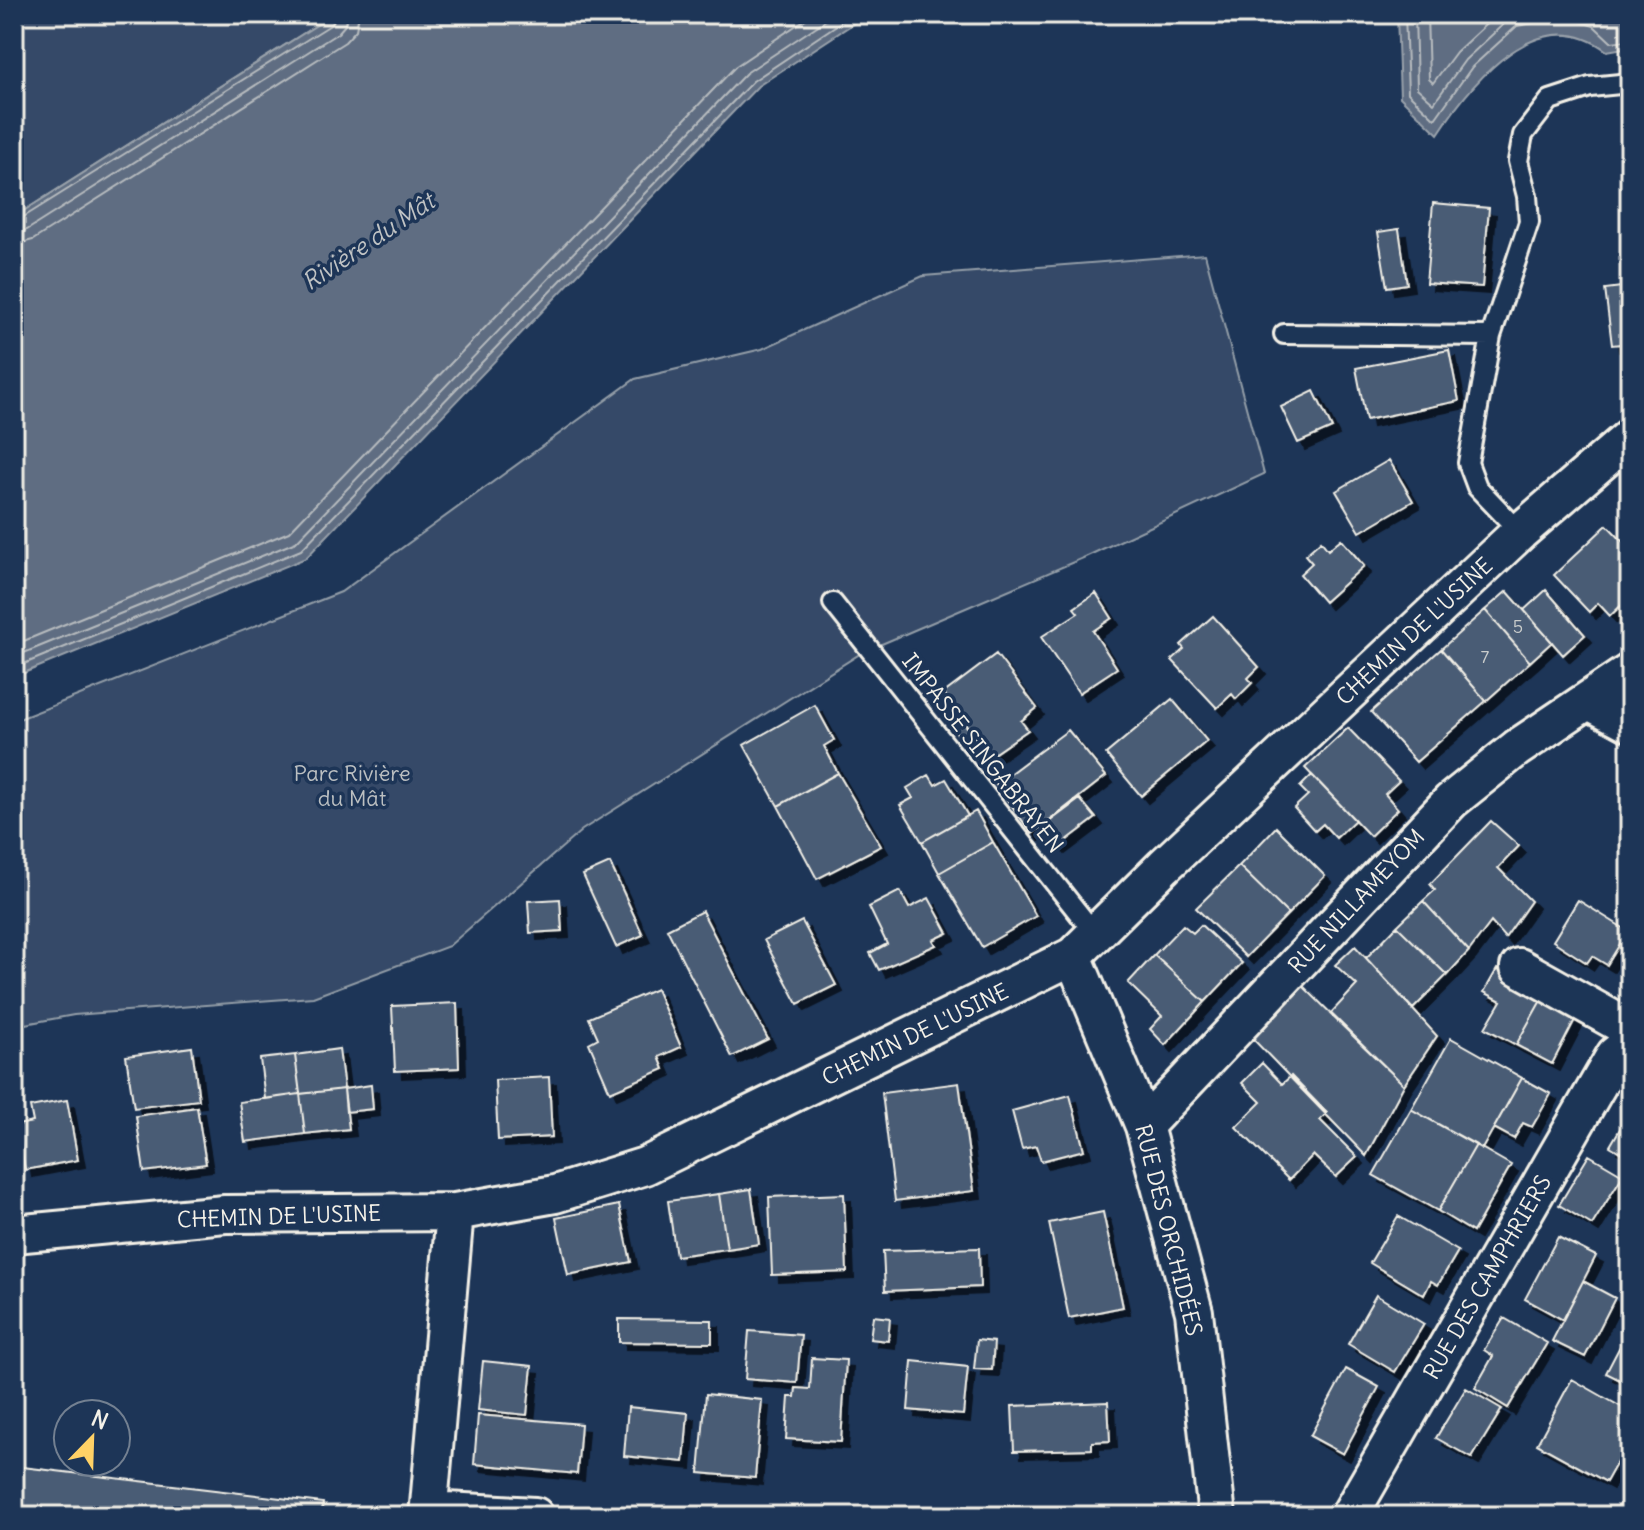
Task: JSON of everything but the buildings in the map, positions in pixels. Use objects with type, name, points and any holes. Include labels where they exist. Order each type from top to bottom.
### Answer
[{"type":"street","name":"CHEMIN DE L'USINE","points":[[14,1234],[225,1214],[455,1212],[555,1194],[645,1166],[1084,945],[1520,532],[1630,437]]},
{"type":"street","name":"RUE NILLAMEYOM","points":[[1144,1126],[1451,801],[1517,748],[1630,672]]},
{"type":"street","points":[[1589,701],[1630,723]]},
{"type":"street","name":"RUE DES ORCHIDÉES","points":[[1084,945],[1144,1126],[1194,1312],[1217,1516]]},
{"type":"street","points":[[1519,967],[1630,1029]]},
{"type":"street","name":"RUE DES CAMPHRIERS","points":[[1349,1516],[1615,1055],[1630,1043]]},
{"type":"street","points":[[455,1212],[428,1513],[535,1516]]},
{"type":"lane","points":[[1520,532],[1477,487],[1468,463],[1491,336],[1529,222],[1527,196],[1518,161],[1523,135],[1550,100],[1590,87],[1630,83]]},
{"type":"lane","points":[[1284,334],[1491,336]]},
{"type":"lane","name":"IMPASSE SINGABRAYEN","points":[[833,603],[1084,945]]},
{"type":"green space","points":[[14,14],[334,14],[14,217]]},
{"type":"green space","name":"Parc Rivière du Mât","points":[[1205,254],[1264,474],[1083,558],[863,652],[582,830],[449,946],[313,997],[74,1015],[14,1026],[14,721],[341,592],[635,379],[762,349],[923,276]]},
{"type":"water","name":"Rivière du Mât","points":[[334,14],[868,14],[758,86],[306,558],[14,677],[14,217]]},
{"type":"water","points":[[1397,14],[1630,14],[1630,47],[1607,51],[1582,38],[1557,35],[1533,41],[1510,53],[1489,71],[1438,134],[1400,97]]}]
